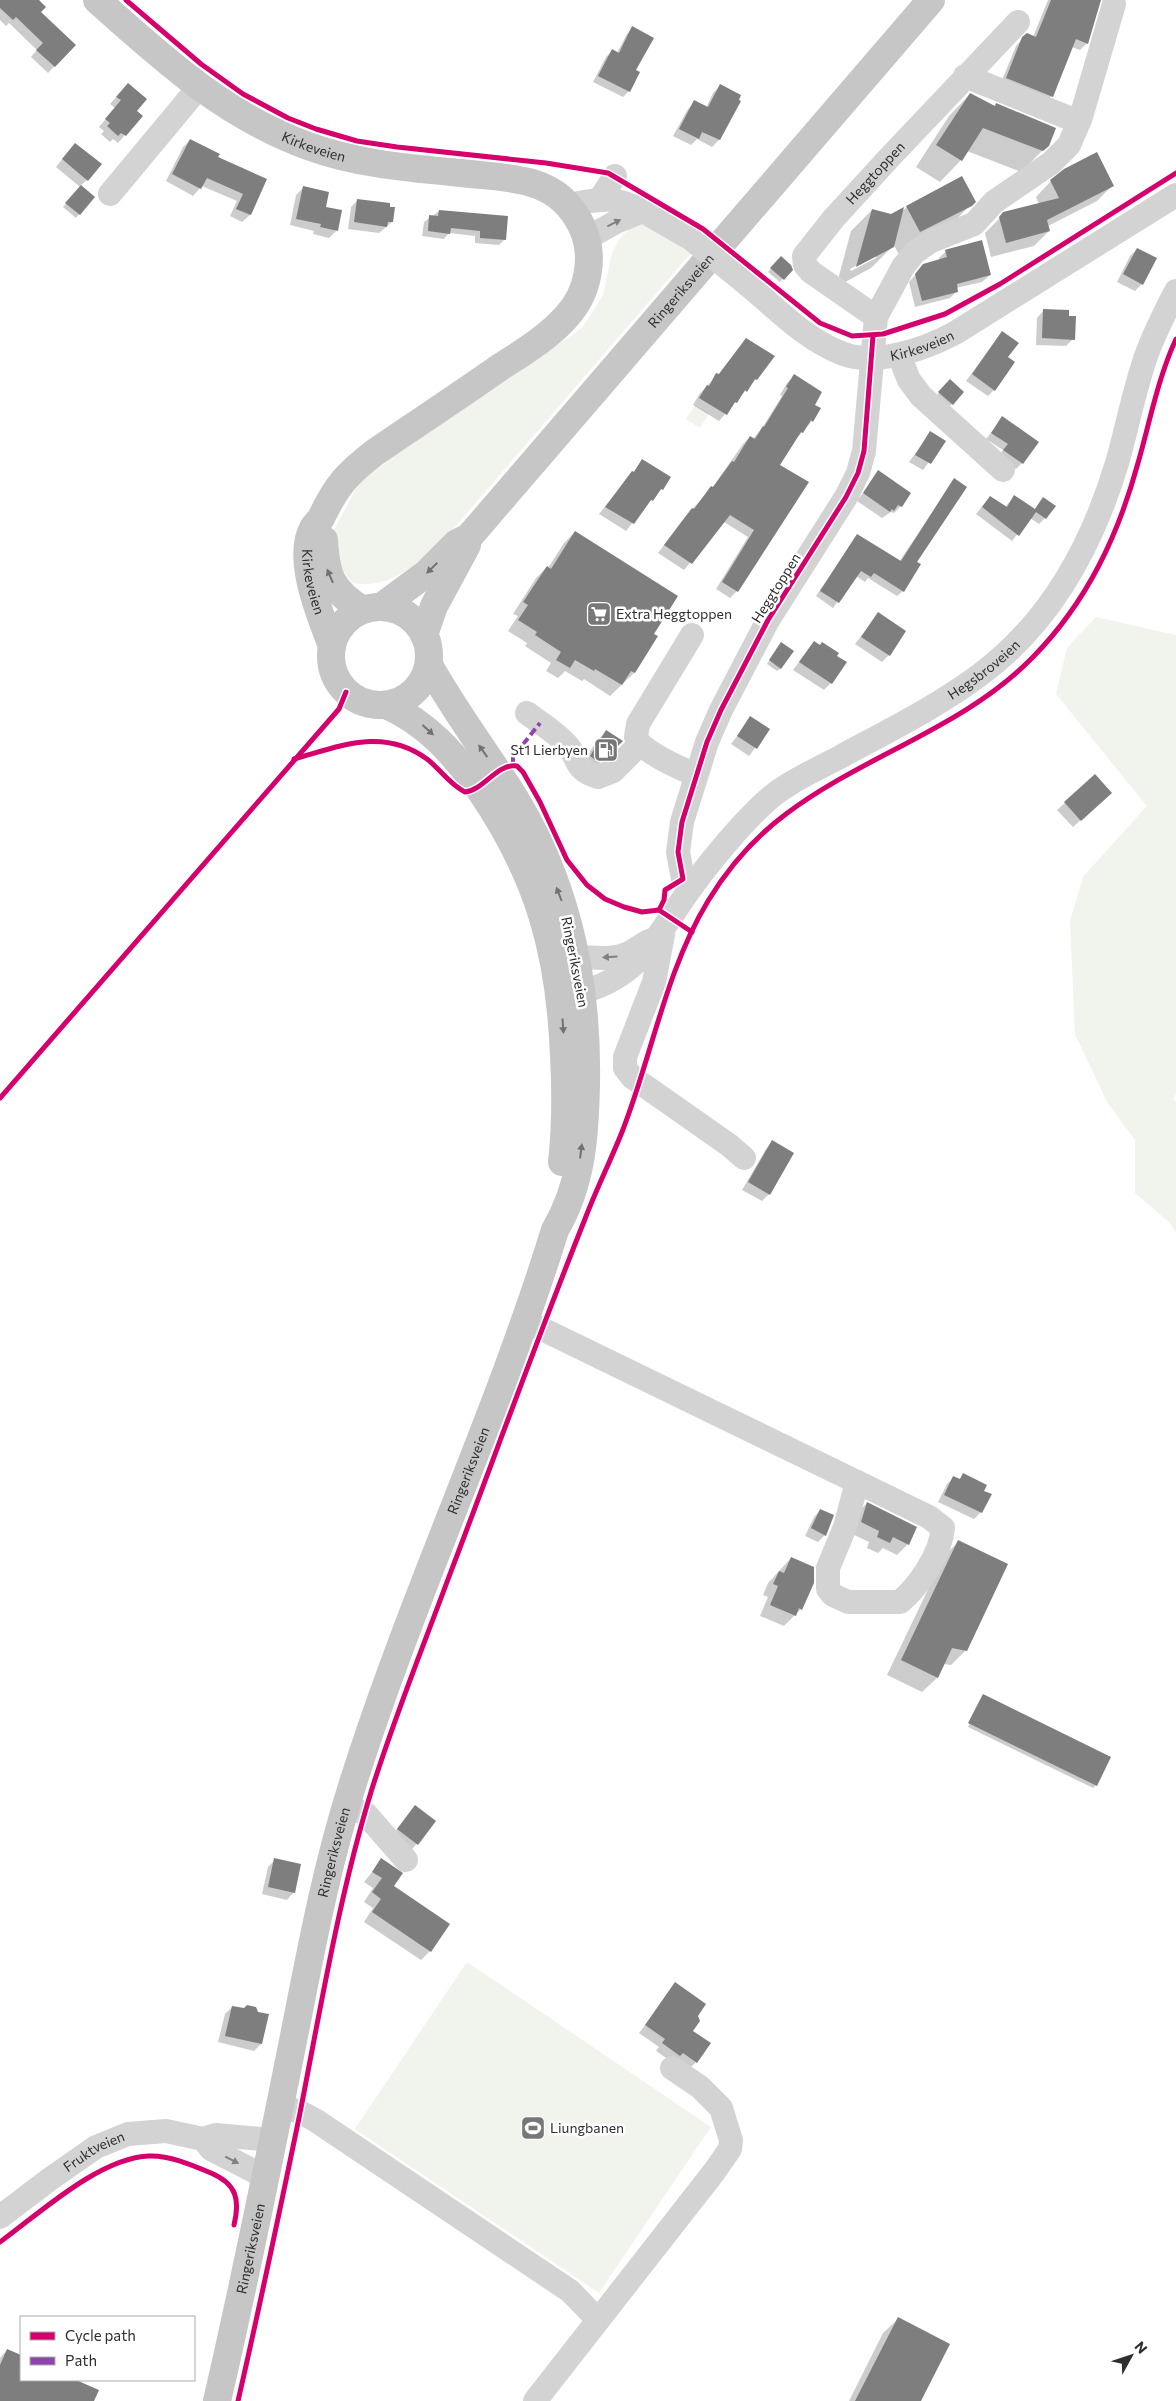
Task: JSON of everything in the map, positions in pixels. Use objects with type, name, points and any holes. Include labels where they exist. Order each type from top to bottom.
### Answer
[{"type":"main road","name":"Kirkeveien","points":[[97,0],[198,87],[262,127],[310,147],[372,163],[523,180],[544,188],[568,205],[580,221],[587,238],[589,255],[587,278],[580,298],[568,316],[528,348],[356,467],[334,491],[321,518],[312,529],[308,548],[309,572],[332,646]]},
{"type":"main road","name":"Ringeriksveien","points":[[424,634],[434,606],[466,547],[469,537],[931,0]]},
{"type":"main road","name":"Kirkeveien","points":[[321,518],[326,566],[336,589],[350,602],[372,608]]},
{"type":"main road","name":"Ringeriksveien","points":[[372,608],[427,573],[457,542],[469,537]]},
{"type":"main road","points":[[372,608],[405,614],[415,621],[424,634],[428,646],[428,665],[422,682],[414,692],[398,702],[386,705],[368,703],[346,692],[338,682],[333,671],[332,646],[336,634],[343,624],[372,608]]},
{"type":"main road","name":"Ringeriksveien","points":[[217,2401],[313,1941],[346,1807],[386,1687],[523,1323],[555,1230],[566,1211],[577,1183],[582,1148],[586,1113],[586,1061],[582,992],[577,957],[561,899],[529,825],[514,797],[456,712],[428,665]]},
{"type":"main road","name":"Ringeriksveien","points":[[386,705],[412,718],[433,734],[457,760],[497,815],[516,847],[539,903],[552,946],[558,977],[563,1025],[565,1113],[559,1183],[554,1207],[555,1230]]},
{"type":"street","name":"Heggtoppen","points":[[692,886],[683,879],[678,844],[686,805],[721,710],[768,620],[846,497],[858,473],[864,451],[876,317],[903,267],[914,253],[931,241],[974,224],[1004,193],[1051,163],[1069,145],[1078,122],[1114,4]]},
{"type":"street","name":"Heggtoppen","points":[[876,317],[811,272],[804,265],[804,256],[834,218],[965,76],[1018,22]]},
{"type":"street","points":[[965,76],[1078,122]]},
{"type":"street","points":[[110,194],[198,87]]},
{"type":"street","points":[[600,199],[614,176]]},
{"type":"street","name":"Kirkeveien","points":[[568,205],[600,199],[619,200],[643,211],[697,244],[803,332],[842,354],[872,358],[899,355],[939,342],[1176,195]]},
{"type":"street","points":[[587,238],[616,222],[643,211]]},
{"type":"street","name":"Hegsbroveien","points":[[582,992],[612,982],[639,962],[692,886],[738,830],[764,802],[806,775],[947,698],[988,668],[1033,625],[1062,588],[1091,537],[1117,461],[1146,355],[1176,291]]},
{"type":"street","points":[[899,355],[909,380],[921,396],[1003,470]]},
{"type":"street","points":[[692,636],[638,724],[636,737],[640,744],[667,761],[696,775]]},
{"type":"street","points":[[527,713],[568,745],[579,767],[588,774],[598,777],[612,771],[640,744]]},
{"type":"street","points":[[659,934],[654,982],[625,1057],[625,1068],[632,1077],[730,1144],[744,1158]]},
{"type":"street","name":"Hegsbroveien","points":[[577,957],[610,958],[626,955],[659,934]]},
{"type":"street","points":[[577,957],[558,977],[582,992]]},
{"type":"street","points":[[523,1323],[542,1329],[857,1482],[871,1491],[929,1517],[943,1528],[942,1536],[922,1577],[913,1591],[900,1602],[848,1602],[833,1596],[828,1589],[828,1568],[845,1527],[857,1482]]},
{"type":"street","points":[[346,1807],[365,1813],[406,1860]]},
{"type":"street","points":[[536,2401],[714,2172],[730,2148],[731,2140],[721,2108],[700,2087],[672,2068]]},
{"type":"street","points":[[280,2106],[307,2116],[351,2144],[570,2291],[598,2320]]},
{"type":"street","name":"Fruktveien","points":[[0,2217],[96,2147],[138,2132],[166,2131],[203,2139],[216,2135],[273,2140]]},
{"type":"street","name":"Fruktveien","points":[[203,2139],[211,2149],[265,2177]]},
{"type":"shaded area","points":[[640,225],[650,225],[691,253],[441,543],[411,567],[390,579],[378,583],[352,583],[341,568],[333,549],[334,530],[359,483],[393,457],[582,328],[603,295],[612,253],[620,238],[629,229]]},
{"type":"shaded area","points":[[695,405],[709,413],[700,428],[686,419]]},
{"type":"shaded area","points":[[1096,617],[1176,635],[1176,1093],[1173,1099],[1176,1102],[1176,1232],[1169,1222],[1135,1193],[1135,1140],[1107,1102],[1075,1034],[1070,921],[1083,877],[1147,806],[1056,694],[1067,648]]},
{"type":"shaded area","name":"Liungbanen","points":[[467,1962],[711,2127],[599,2293],[355,2129]]},
{"type":"building","points":[[0,0],[39,0],[46,7],[41,12],[76,45],[55,67],[36,50],[43,43],[16,17],[13,20],[0,8]]},
{"type":"building","points":[[1051,0],[1101,0],[1088,44],[1076,39],[1053,97],[1006,78],[1022,37],[1027,33],[1036,37]]},
{"type":"building","points":[[632,26],[654,38],[636,70],[640,72],[630,92],[598,76],[612,49],[619,53]]},
{"type":"building","points":[[128,83],[147,99],[137,111],[143,116],[126,136],[121,133],[118,136],[107,126],[110,123],[105,119],[121,100],[116,97]]},
{"type":"building","points":[[720,84],[741,95],[739,100],[741,101],[720,140],[702,132],[699,139],[679,129],[694,100],[708,107]]},
{"type":"building","points":[[970,93],[995,106],[996,103],[1056,128],[1049,146],[1043,151],[983,128],[962,161],[936,145]]},
{"type":"building","points":[[190,139],[220,154],[218,157],[267,179],[251,215],[236,209],[243,194],[207,178],[201,189],[172,174]]},
{"type":"building","points":[[75,143],[102,164],[88,181],[62,159]]},
{"type":"building","points":[[1097,152],[1114,186],[1047,220],[1050,231],[1006,243],[999,217],[1003,212],[1059,198],[1050,180],[1064,169]]},
{"type":"building","points":[[962,176],[976,202],[972,206],[920,232],[906,206]]},
{"type":"building","points":[[81,185],[95,197],[80,215],[65,203]]},
{"type":"building","points":[[303,186],[329,192],[326,207],[342,210],[338,231],[320,227],[321,224],[296,219]]},
{"type":"building","points":[[357,199],[390,203],[390,207],[395,207],[393,222],[388,222],[387,227],[354,222]]},
{"type":"building","points":[[904,207],[894,247],[856,267],[872,209],[891,214]]},
{"type":"building","points":[[439,210],[508,216],[506,240],[480,238],[480,231],[451,228],[450,234],[428,231],[429,215],[438,216]]},
{"type":"building","points":[[982,240],[991,275],[957,284],[958,292],[922,301],[915,274],[923,264],[947,257],[945,250]]},
{"type":"building","points":[[1137,248],[1157,258],[1143,285],[1123,274]]},
{"type":"building","points":[[781,256],[791,265],[793,270],[784,280],[770,268]]},
{"type":"building","points":[[1043,309],[1069,310],[1069,316],[1076,316],[1075,340],[1042,338]]},
{"type":"building","points":[[1002,331],[1019,343],[1008,357],[1015,362],[995,391],[972,374]]},
{"type":"building","points":[[746,338],[775,356],[757,380],[755,379],[747,392],[745,390],[737,403],[735,402],[727,415],[699,398],[707,385],[709,386],[716,373],[719,374]]},
{"type":"building","points":[[794,374],[822,392],[815,405],[821,408],[813,422],[811,420],[803,433],[801,432],[780,465],[809,482],[738,592],[722,582],[754,530],[730,515],[692,564],[664,545],[692,508],[694,509],[711,486],[713,487],[732,461],[734,462],[750,436],[755,439],[788,388],[786,387]]},
{"type":"building","points":[[950,379],[964,392],[953,405],[938,392]]},
{"type":"building","points":[[1002,416],[1039,442],[1023,464],[1003,450],[1008,444],[991,433]]},
{"type":"building","points":[[930,431],[946,441],[931,464],[915,455]]},
{"type":"building","points":[[642,459],[671,477],[663,490],[661,489],[653,501],[651,500],[634,524],[605,507],[632,471],[634,472]]},
{"type":"building","points":[[878,470],[911,493],[902,507],[898,505],[894,511],[892,509],[890,512],[863,493]]},
{"type":"building","points":[[954,478],[967,487],[917,562],[921,564],[904,592],[874,573],[871,577],[861,571],[839,603],[820,591],[857,534],[901,561]]},
{"type":"building","points":[[1014,495],[1035,509],[1043,497],[1056,506],[1046,519],[1036,512],[1019,536],[982,507],[990,496],[1007,507]]},
{"type":"building","points":[[575,531],[678,596],[654,634],[658,636],[635,673],[631,671],[622,685],[575,660],[570,668],[556,660],[561,652],[535,635],[537,632],[518,620],[528,605],[523,602],[547,566],[551,569]]},
{"type":"building","points":[[878,612],[906,631],[890,656],[861,637]]},
{"type":"building","points":[[814,641],[820,645],[822,642],[839,653],[837,656],[847,662],[832,684],[799,662]]},
{"type":"building","points":[[781,642],[794,651],[781,669],[769,660]]},
{"type":"building","points":[[750,716],[770,729],[757,749],[737,736]]},
{"type":"building","points":[[606,730],[623,741],[605,759],[598,762],[590,756]]},
{"type":"building","points":[[1095,774],[1112,793],[1081,821],[1064,802]]},
{"type":"building","points":[[772,1140],[794,1153],[770,1195],[748,1182]]},
{"type":"building","points":[[963,1473],[987,1485],[984,1491],[992,1494],[982,1513],[944,1495],[953,1476],[960,1479]]},
{"type":"building","points":[[867,1502],[917,1527],[909,1545],[893,1537],[890,1543],[877,1537],[879,1531],[861,1522]]},
{"type":"building","points":[[820,1509],[834,1515],[826,1536],[811,1528]]},
{"type":"building","points":[[958,1540],[1008,1564],[967,1651],[952,1648],[938,1678],[901,1660]]},
{"type":"building","points":[[791,1557],[814,1567],[814,1583],[802,1610],[799,1608],[796,1616],[770,1605],[778,1586],[773,1584],[779,1571],[784,1573]]},
{"type":"building","points":[[983,1694],[1111,1757],[1097,1786],[968,1723]]},
{"type":"building","points":[[415,1805],[436,1821],[418,1845],[397,1829]]},
{"type":"building","points":[[274,1858],[301,1864],[295,1893],[268,1887]]},
{"type":"building","points":[[381,1858],[403,1873],[394,1886],[450,1924],[431,1952],[372,1912],[381,1899],[372,1892],[382,1878],[372,1872]]},
{"type":"building","points":[[675,1982],[706,2004],[698,2016],[700,2021],[693,2031],[711,2043],[697,2063],[683,2053],[680,2056],[662,2043],[665,2039],[645,2025]]},
{"type":"building","points":[[247,2005],[256,2007],[258,2012],[269,2014],[262,2044],[225,2036],[232,2006],[244,2008]]},
{"type":"building","points":[[898,2317],[950,2344],[921,2401],[855,2401]]},
{"type":"building","points":[[7,2349],[20,2355],[20,2381],[78,2381],[99,2390],[94,2401],[0,2401],[0,2365]]},
{"type":"marked path","points":[[513,765],[513,757],[540,723]]},
{"type":"cycle path","points":[[126,0],[201,64],[243,94],[288,118],[316,129],[357,141],[546,163],[608,173],[703,229],[820,323],[852,336],[883,334],[945,314],[1000,284],[1176,173]]},
{"type":"cycle path","points":[[659,910],[664,900],[665,890],[683,879],[678,852],[682,822],[707,742],[721,710],[768,620],[846,497],[858,473],[864,451],[873,336]]},
{"type":"cycle path","points":[[238,2401],[300,2113],[340,1911],[371,1792],[388,1739],[532,1355],[589,1208],[633,1103],[670,985],[693,928],[708,901],[733,865],[753,843],[786,814],[816,793],[976,703],[1006,682],[1052,636],[1085,591],[1121,516],[1138,463],[1159,384],[1176,339]]},
{"type":"cycle path","points":[[0,1098],[339,709],[346,692]]},
{"type":"cycle path","points":[[294,759],[362,742],[394,744],[411,749],[427,759],[465,792],[478,787],[497,772],[510,766],[517,766],[523,772],[540,802],[567,860],[587,885],[605,899],[624,907],[642,912],[659,910],[692,932]]},
{"type":"cycle path","points":[[0,2242],[90,2176],[130,2159],[149,2156],[180,2161],[220,2177],[231,2188],[236,2200],[237,2208],[234,2225]]},
{"type":"place","name":"Extra Heggtoppen","points":[[599,614]]},
{"type":"place","name":"St1 Lierbyen","points":[[606,750]]},
{"type":"place","name":"Liungbanen","points":[[533,2128]]}]
